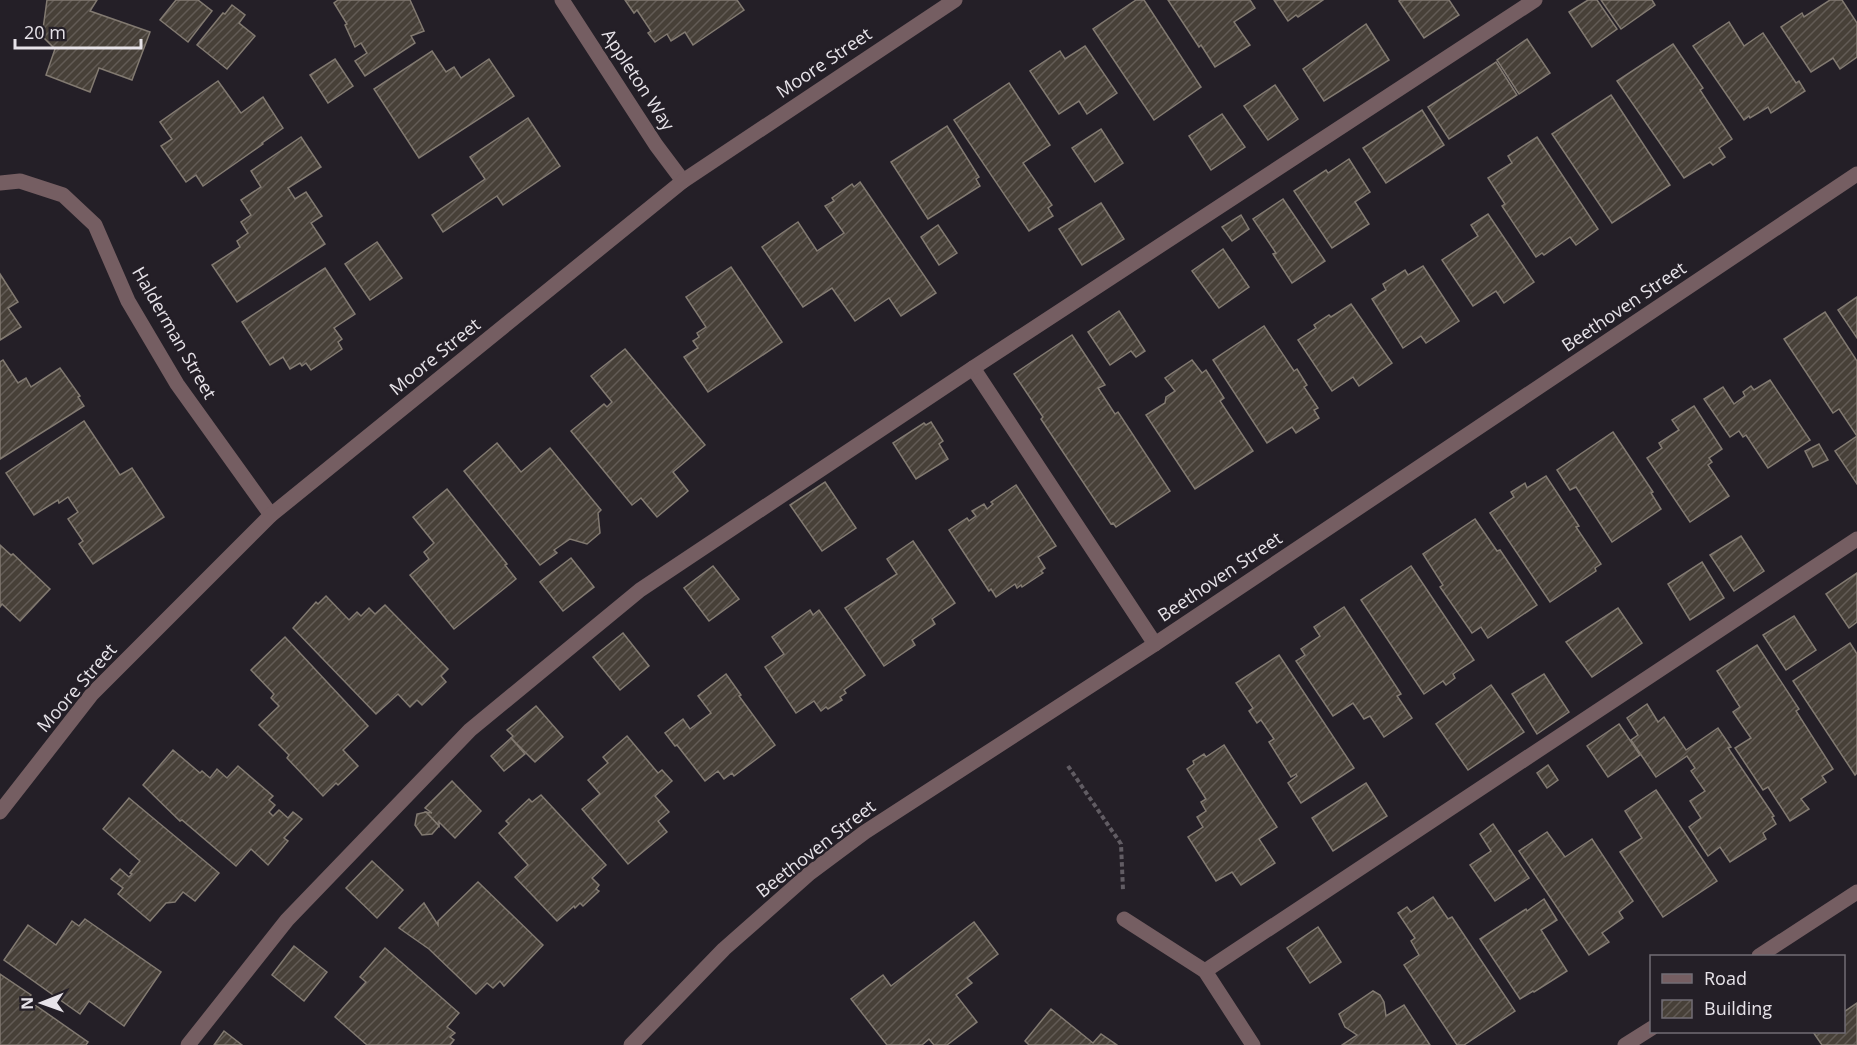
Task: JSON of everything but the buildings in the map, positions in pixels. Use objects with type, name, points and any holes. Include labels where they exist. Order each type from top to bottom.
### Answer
[{"type":"street","name":"Appleton Way","points":[[562,0],[656,145],[683,181]]},
{"type":"street","name":"Moore Street","points":[[0,812],[92,694],[271,515],[683,181],[955,0]]},
{"type":"street","points":[[188,1045],[287,920],[470,730],[640,590],[1535,0]]},
{"type":"street","name":"Beethoven Street","points":[[631,1045],[724,949],[810,873],[865,832],[1155,644],[1857,174]]},
{"type":"street","name":"Halderman Street","points":[[0,183],[20,181],[63,195],[95,225],[129,301],[177,384],[271,515]]},
{"type":"street","points":[[973,369],[1155,644]]},
{"type":"street","points":[[1205,971],[1857,539]]},
{"type":"street","points":[[1762,955],[1857,892]]},
{"type":"street","points":[[1124,919],[1205,971],[1253,1045]]},
{"type":"street","points":[[1625,1045],[1650,1029]]},
{"type":"path","points":[[1068,766],[1121,844],[1124,919]]}]
